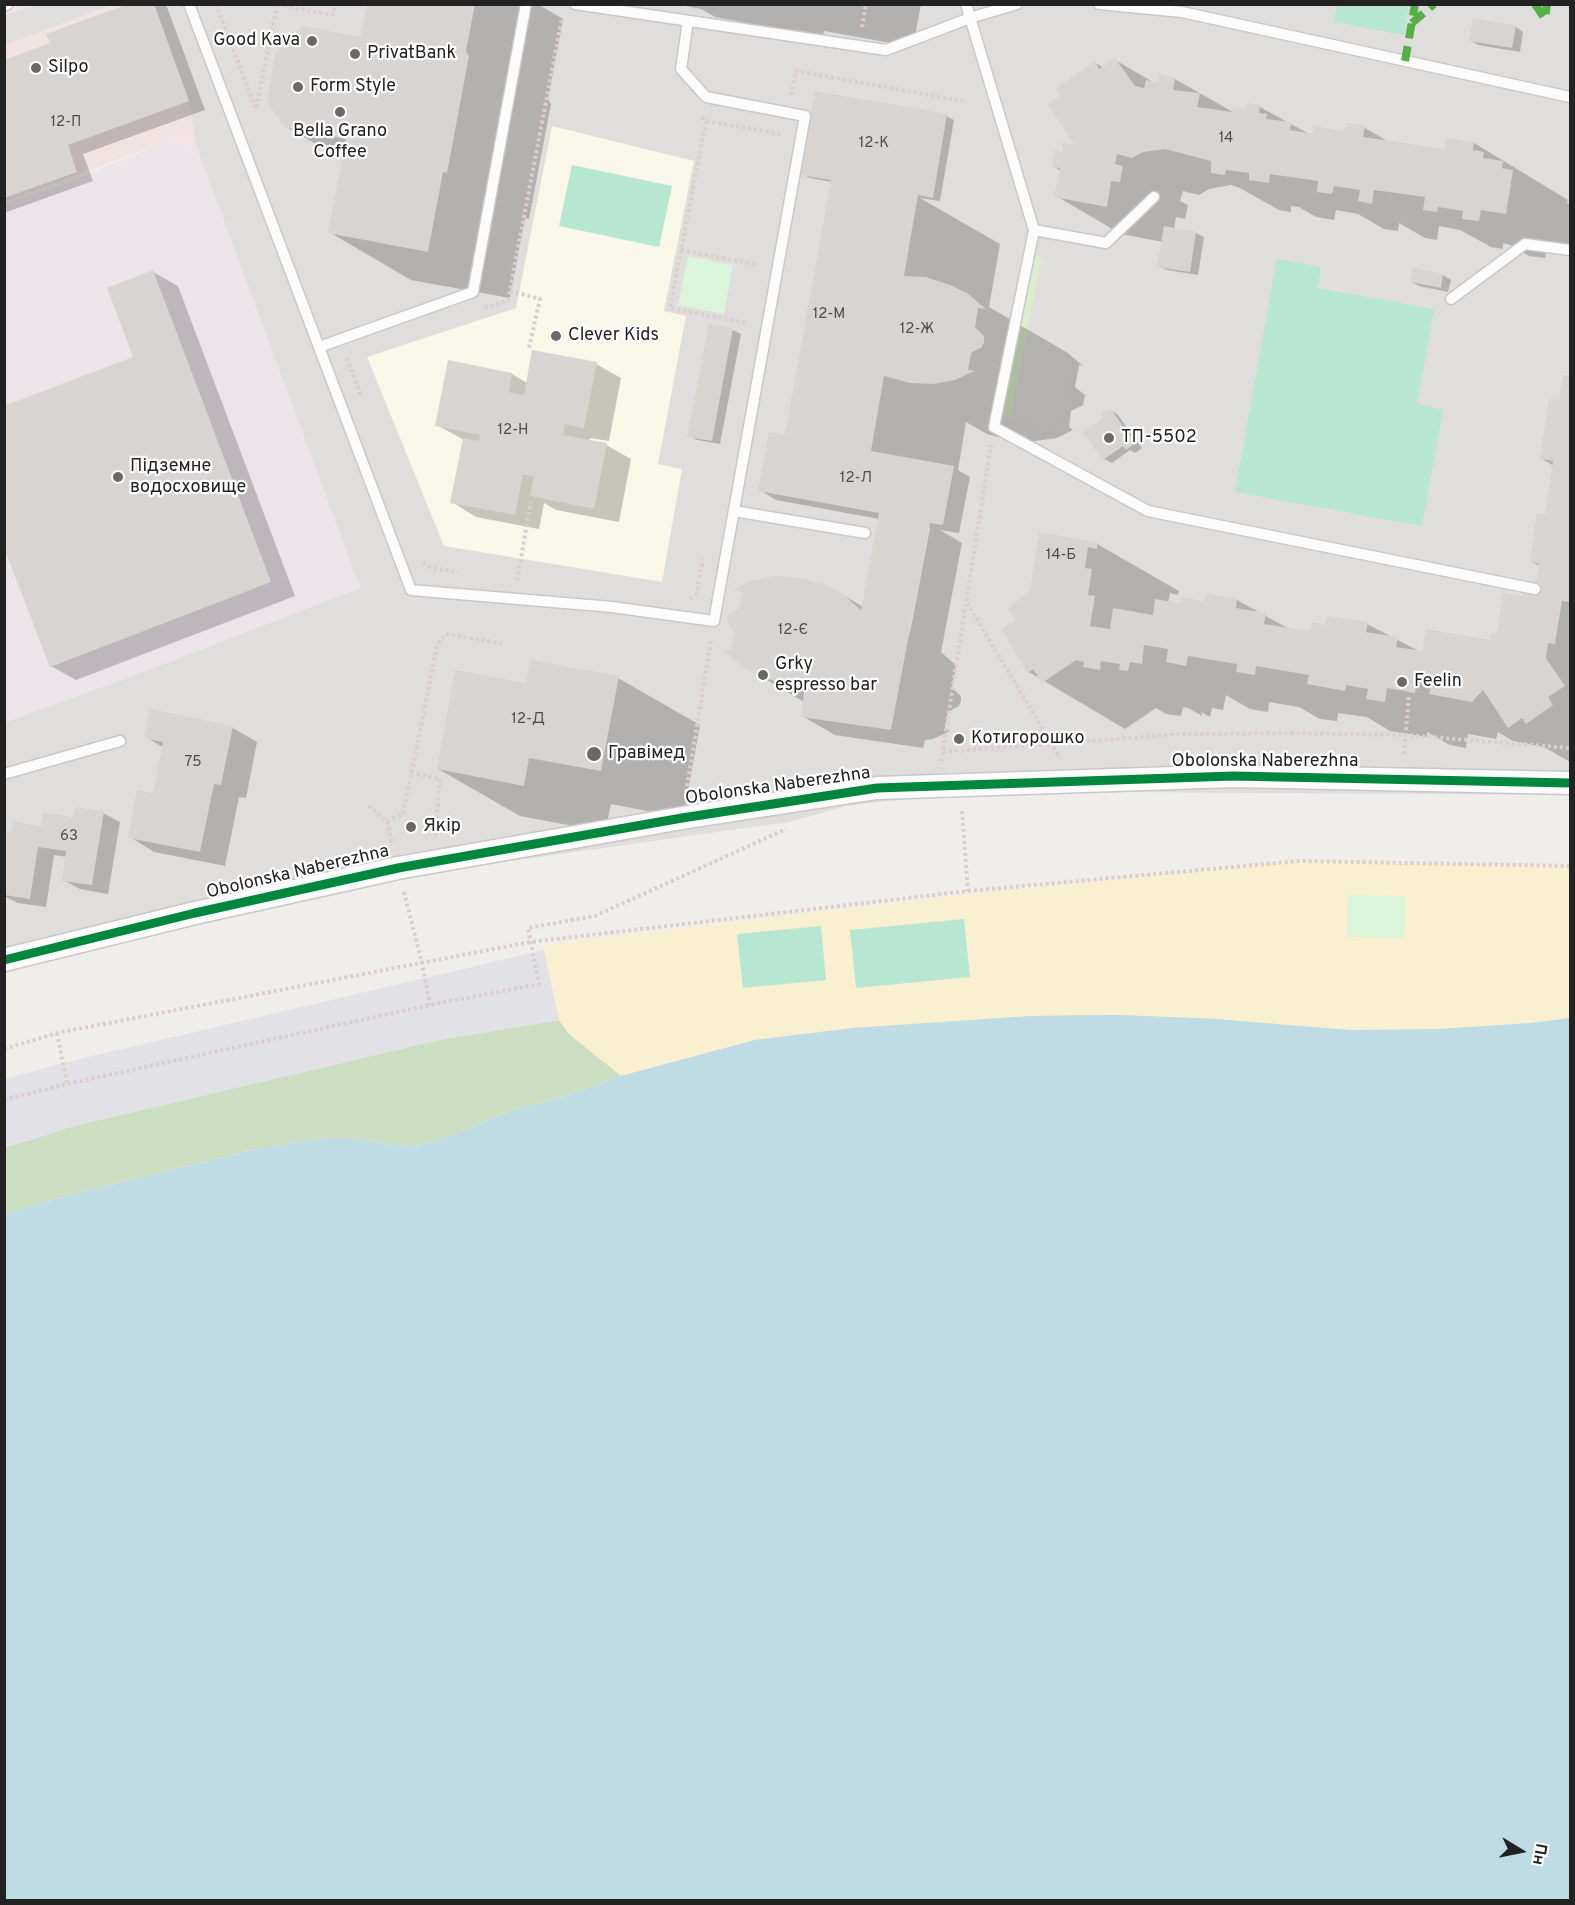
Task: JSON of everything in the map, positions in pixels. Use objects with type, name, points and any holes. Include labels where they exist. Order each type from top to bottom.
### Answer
[{"type":"street","name":"Obolonska Naberezhna","points":[[4,960],[398,867],[682,818],[877,788],[1233,776],[1570,783]]},
{"type":"lane","points":[[189,4],[411,590],[612,607],[714,621],[805,116],[706,97],[681,69],[688,21]]},
{"type":"lane","points":[[319,347],[473,292],[526,4]]},
{"type":"lane","points":[[574,4],[886,50],[970,18],[1017,4]]},
{"type":"lane","points":[[966,4],[1034,230],[994,427],[1148,511],[1535,589]]},
{"type":"lane","points":[[1100,4],[1183,8],[1570,97]]},
{"type":"lane","points":[[1034,230],[1106,243],[1154,197]]},
{"type":"lane","points":[[1451,299],[1525,244],[1570,250]]},
{"type":"lane","points":[[734,511],[865,533]]},
{"type":"lane","points":[[4,774],[120,741]]},
{"type":"path","points":[[216,4],[256,110],[277,5]]},
{"type":"path","points":[[272,4],[333,15],[335,4]]},
{"type":"path","points":[[476,311],[508,300],[562,16]]},
{"type":"path","points":[[796,71],[963,101]]},
{"type":"path","points":[[699,113],[706,121],[784,135]]},
{"type":"path","points":[[706,121],[670,308],[748,322],[746,334]]},
{"type":"path","points":[[681,250],[759,265]]},
{"type":"path","points":[[757,276],[761,254]]},
{"type":"path","points":[[510,291],[540,299],[529,348]]},
{"type":"path","points":[[347,356],[362,399]]},
{"type":"path","points":[[937,785],[994,427]]},
{"type":"path","points":[[517,580],[531,502]]},
{"type":"path","points":[[683,603],[696,594],[705,550]]},
{"type":"path","points":[[420,561],[432,568],[464,573]]},
{"type":"path","points":[[507,579],[528,582]]},
{"type":"path","points":[[966,602],[1073,781]]},
{"type":"path","points":[[682,818],[714,621]]},
{"type":"path","points":[[387,821],[403,814],[437,646],[446,634],[504,644]]},
{"type":"path","points":[[1402,780],[1408,695]]},
{"type":"path","points":[[943,752],[1184,735],[1292,733],[1406,735],[1570,748]]},
{"type":"path","points":[[411,773],[440,779],[433,861]]},
{"type":"path","points":[[369,806],[387,821],[430,1005]]},
{"type":"path","points":[[962,809],[968,891]]},
{"type":"path","points":[[4,1100],[67,1084],[430,1005],[539,984],[528,928],[595,916],[790,828]]},
{"type":"path","points":[[4,1049],[57,1033],[530,942],[968,891],[1299,861],[1570,866]]},
{"type":"path","points":[[57,1033],[67,1084]]},
{"type":"shaded area","points":[[5,5],[154,5],[189,101],[196,146],[170,140],[5,202]]},
{"type":"shaded area","points":[[33,5],[111,5],[5,45],[5,15]]},
{"type":"shaded area","points":[[154,5],[1570,5],[1570,795],[966,791],[846,806],[789,822],[411,875],[191,922],[5,970],[5,722],[122,680],[360,588],[196,146],[189,101]]},
{"type":"shaded area","name":"Clever Kids","points":[[552,126],[694,161],[664,311],[686,316],[658,464],[682,469],[662,582],[444,546],[367,357],[516,308]]},
{"type":"shaded area","points":[[170,140],[196,146],[360,588],[122,680],[5,722],[4,204],[64,184]]},
{"type":"shaded area","points":[[1042,258],[1092,268],[1060,428],[1010,418]]},
{"type":"shaded area","points":[[380,655],[423,661],[394,811],[293,821],[272,703]]},
{"type":"shaded area","points":[[544,950],[559,1020],[439,1040],[74,1126],[5,1148],[5,1079],[63,1063]]},
{"type":"green space","points":[[1337,5],[1409,5],[1404,35],[1334,22]]},
{"type":"green space","points":[[572,165],[672,186],[659,247],[559,226]]},
{"type":"green space","points":[[688,256],[733,265],[724,314],[678,305]]},
{"type":"green space","points":[[1032,256],[1042,258],[1010,418],[1001,416]]},
{"type":"green space","points":[[1277,259],[1321,267],[1318,288],[1434,309],[1417,404],[1443,410],[1422,526],[1235,492]]},
{"type":"green space","points":[[1348,895],[1405,896],[1404,938],[1347,937]]},
{"type":"green space","points":[[964,919],[970,977],[856,988],[850,930]]},
{"type":"green space","points":[[821,926],[826,980],[743,988],[737,934]]},
{"type":"green space","points":[[981,982],[1570,1018],[1280,1023],[1117,1015],[1031,1016],[853,1028],[755,1040],[621,1076],[556,1099],[512,1110],[451,1136],[422,1144],[398,1146],[352,1138],[324,1138],[261,1148],[40,1203],[5,1215],[4,1148],[74,1126],[439,1040],[559,1020],[570,1035]]},
{"type":"sand","points":[[1299,861],[1570,866],[1570,1018],[1438,1029],[1351,1030],[1215,1019],[1117,1015],[1031,1016],[853,1028],[755,1040],[621,1076],[570,1035],[559,1020],[543,945],[969,894]]},
{"type":"water","points":[[1117,1015],[1215,1019],[1351,1030],[1438,1029],[1570,1018],[1570,1900],[5,1900],[5,1215],[40,1203],[261,1148],[324,1138],[352,1138],[398,1146],[422,1144],[451,1136],[512,1110],[556,1099],[621,1076],[755,1040],[853,1028],[1031,1016]]},
{"type":"building","points":[[128,4],[154,4],[189,101],[68,145],[77,172],[4,198],[4,60],[50,43],[46,34]]},
{"type":"building","points":[[367,4],[475,4],[466,51],[469,56],[447,173],[443,172],[428,252],[328,233],[346,139],[284,127],[267,101],[276,51],[303,26],[361,37]]},
{"type":"building","points":[[1473,18],[1516,26],[1512,48],[1469,41]]},
{"type":"building","points":[[1115,58],[1135,86],[1144,88],[1146,80],[1158,82],[1159,74],[1175,77],[1173,90],[1200,93],[1197,107],[1232,112],[1233,107],[1246,109],[1247,103],[1260,105],[1259,113],[1267,114],[1266,119],[1292,122],[1290,130],[1313,134],[1314,126],[1344,131],[1346,123],[1365,126],[1363,137],[1445,149],[1447,138],[1474,142],[1473,150],[1484,152],[1483,158],[1503,161],[1502,168],[1513,170],[1506,214],[1481,210],[1479,221],[1462,219],[1463,211],[1438,207],[1437,212],[1423,210],[1425,197],[1374,190],[1372,204],[1358,201],[1360,190],[1334,186],[1332,194],[1317,192],[1318,181],[1270,174],[1269,183],[1249,180],[1249,173],[1226,170],[1225,175],[1211,173],[1211,161],[1165,149],[1143,152],[1132,158],[1117,154],[1115,164],[1123,166],[1120,182],[1111,181],[1107,207],[1054,197],[1060,168],[1052,167],[1054,150],[1063,152],[1062,143],[1074,144],[1047,104],[1060,96],[1056,89],[1095,61],[1099,69]]},
{"type":"building","points":[[815,91],[947,114],[933,198],[918,195],[904,276],[926,277],[950,285],[967,293],[986,309],[978,308],[975,327],[984,336],[984,342],[982,347],[971,353],[968,370],[975,371],[955,380],[933,384],[910,383],[884,376],[871,451],[954,466],[943,525],[930,523],[891,730],[801,717],[805,685],[786,684],[764,678],[744,668],[724,650],[731,650],[734,633],[727,618],[739,608],[742,592],[733,589],[755,580],[775,576],[802,578],[826,585],[843,594],[861,610],[879,513],[758,491],[769,432],[785,435],[831,180],[800,175]]},
{"type":"building","points":[[1164,226],[1196,232],[1190,272],[1157,267]]},
{"type":"building","points":[[1413,268],[1443,274],[1441,288],[1410,282]]},
{"type":"building","name":"Підземне водосховище","points":[[153,270],[271,582],[50,667],[4,548],[4,406],[133,357],[107,288]]},
{"type":"building","points":[[709,324],[733,328],[712,441],[687,437]]},
{"type":"building","points":[[532,350],[597,362],[584,428],[565,424],[563,435],[607,443],[594,509],[530,496],[534,477],[523,474],[515,515],[450,503],[463,438],[479,441],[480,435],[435,426],[448,360],[512,373],[509,392],[524,395]]},
{"type":"building","points":[[1563,375],[1570,376],[1570,602],[1562,601],[1555,644],[1548,643],[1546,658],[1565,686],[1548,697],[1553,705],[1526,724],[1522,718],[1508,728],[1483,690],[1472,702],[1429,694],[1432,680],[1417,678],[1415,693],[1387,688],[1385,702],[1366,699],[1368,689],[1346,685],[1345,691],[1307,684],[1309,675],[1256,666],[1255,675],[1236,672],[1237,664],[1188,656],[1186,666],[1166,662],[1168,649],[1144,645],[1142,664],[1130,662],[1128,671],[1119,670],[1120,664],[1101,661],[1100,670],[1083,667],[1084,662],[1076,660],[1042,683],[1033,669],[1028,673],[1001,629],[1016,620],[1008,609],[1030,591],[1039,532],[1097,542],[1097,549],[1088,547],[1085,568],[1092,569],[1088,595],[1095,596],[1090,626],[1110,629],[1113,608],[1153,615],[1155,599],[1180,603],[1181,597],[1204,601],[1206,593],[1237,599],[1236,608],[1266,613],[1264,624],[1310,631],[1312,622],[1325,625],[1327,616],[1368,622],[1366,632],[1398,637],[1396,647],[1423,651],[1426,629],[1490,640],[1491,633],[1497,634],[1503,593],[1523,596],[1524,592],[1534,594],[1539,564],[1530,562],[1537,513],[1545,514],[1553,461],[1540,459],[1549,399],[1559,400]]},
{"type":"building","name":"ТП-5502","points":[[1110,408],[1135,443],[1126,450],[1123,446],[1103,460],[1083,432],[1103,418],[1101,414]]},
{"type":"building","points":[[530,660],[619,676],[601,771],[529,758],[524,786],[437,769],[455,670],[526,683]]},
{"type":"building","points":[[150,709],[233,726],[221,785],[214,784],[200,852],[128,838],[137,790],[153,793],[163,742],[144,738]]},
{"type":"building","points":[[75,807],[104,811],[92,885],[62,881],[66,851],[38,847],[30,899],[4,895],[4,832],[11,833],[13,822],[41,826],[43,813],[73,817]]},
{"type":"marked path","points":[[1405,61],[1415,4]]},
{"type":"marked path","points":[[1412,23],[1434,4]]},
{"type":"marked path","points":[[1535,4],[1545,19],[1547,4]]},
{"type":"cycle path","points":[[4,960],[195,913],[398,868],[682,818],[877,788],[1233,776],[1570,783]]},
{"type":"place","name":"Good Kava","points":[[312,41]]},
{"type":"place","name":"PrivatBank","points":[[355,54]]},
{"type":"place","name":"Silpo","points":[[36,68]]},
{"type":"place","name":"Form Style","points":[[298,87]]},
{"type":"place","name":"Bella Grano Coffee","points":[[340,112]]},
{"type":"place","name":"Clever Kids","points":[[556,336]]},
{"type":"place","name":"ТП-5502","points":[[1109,438]]},
{"type":"place","name":"Підземне водосховище","points":[[118,477]]},
{"type":"place","name":"Grky espresso bar","points":[[763,675]]},
{"type":"place","name":"Feelin","points":[[1402,682]]},
{"type":"place","name":"Котигорошко","points":[[959,739]]},
{"type":"place","name":"Гравімед","points":[[594,754]]},
{"type":"place","name":"Якір","points":[[411,827]]}]
